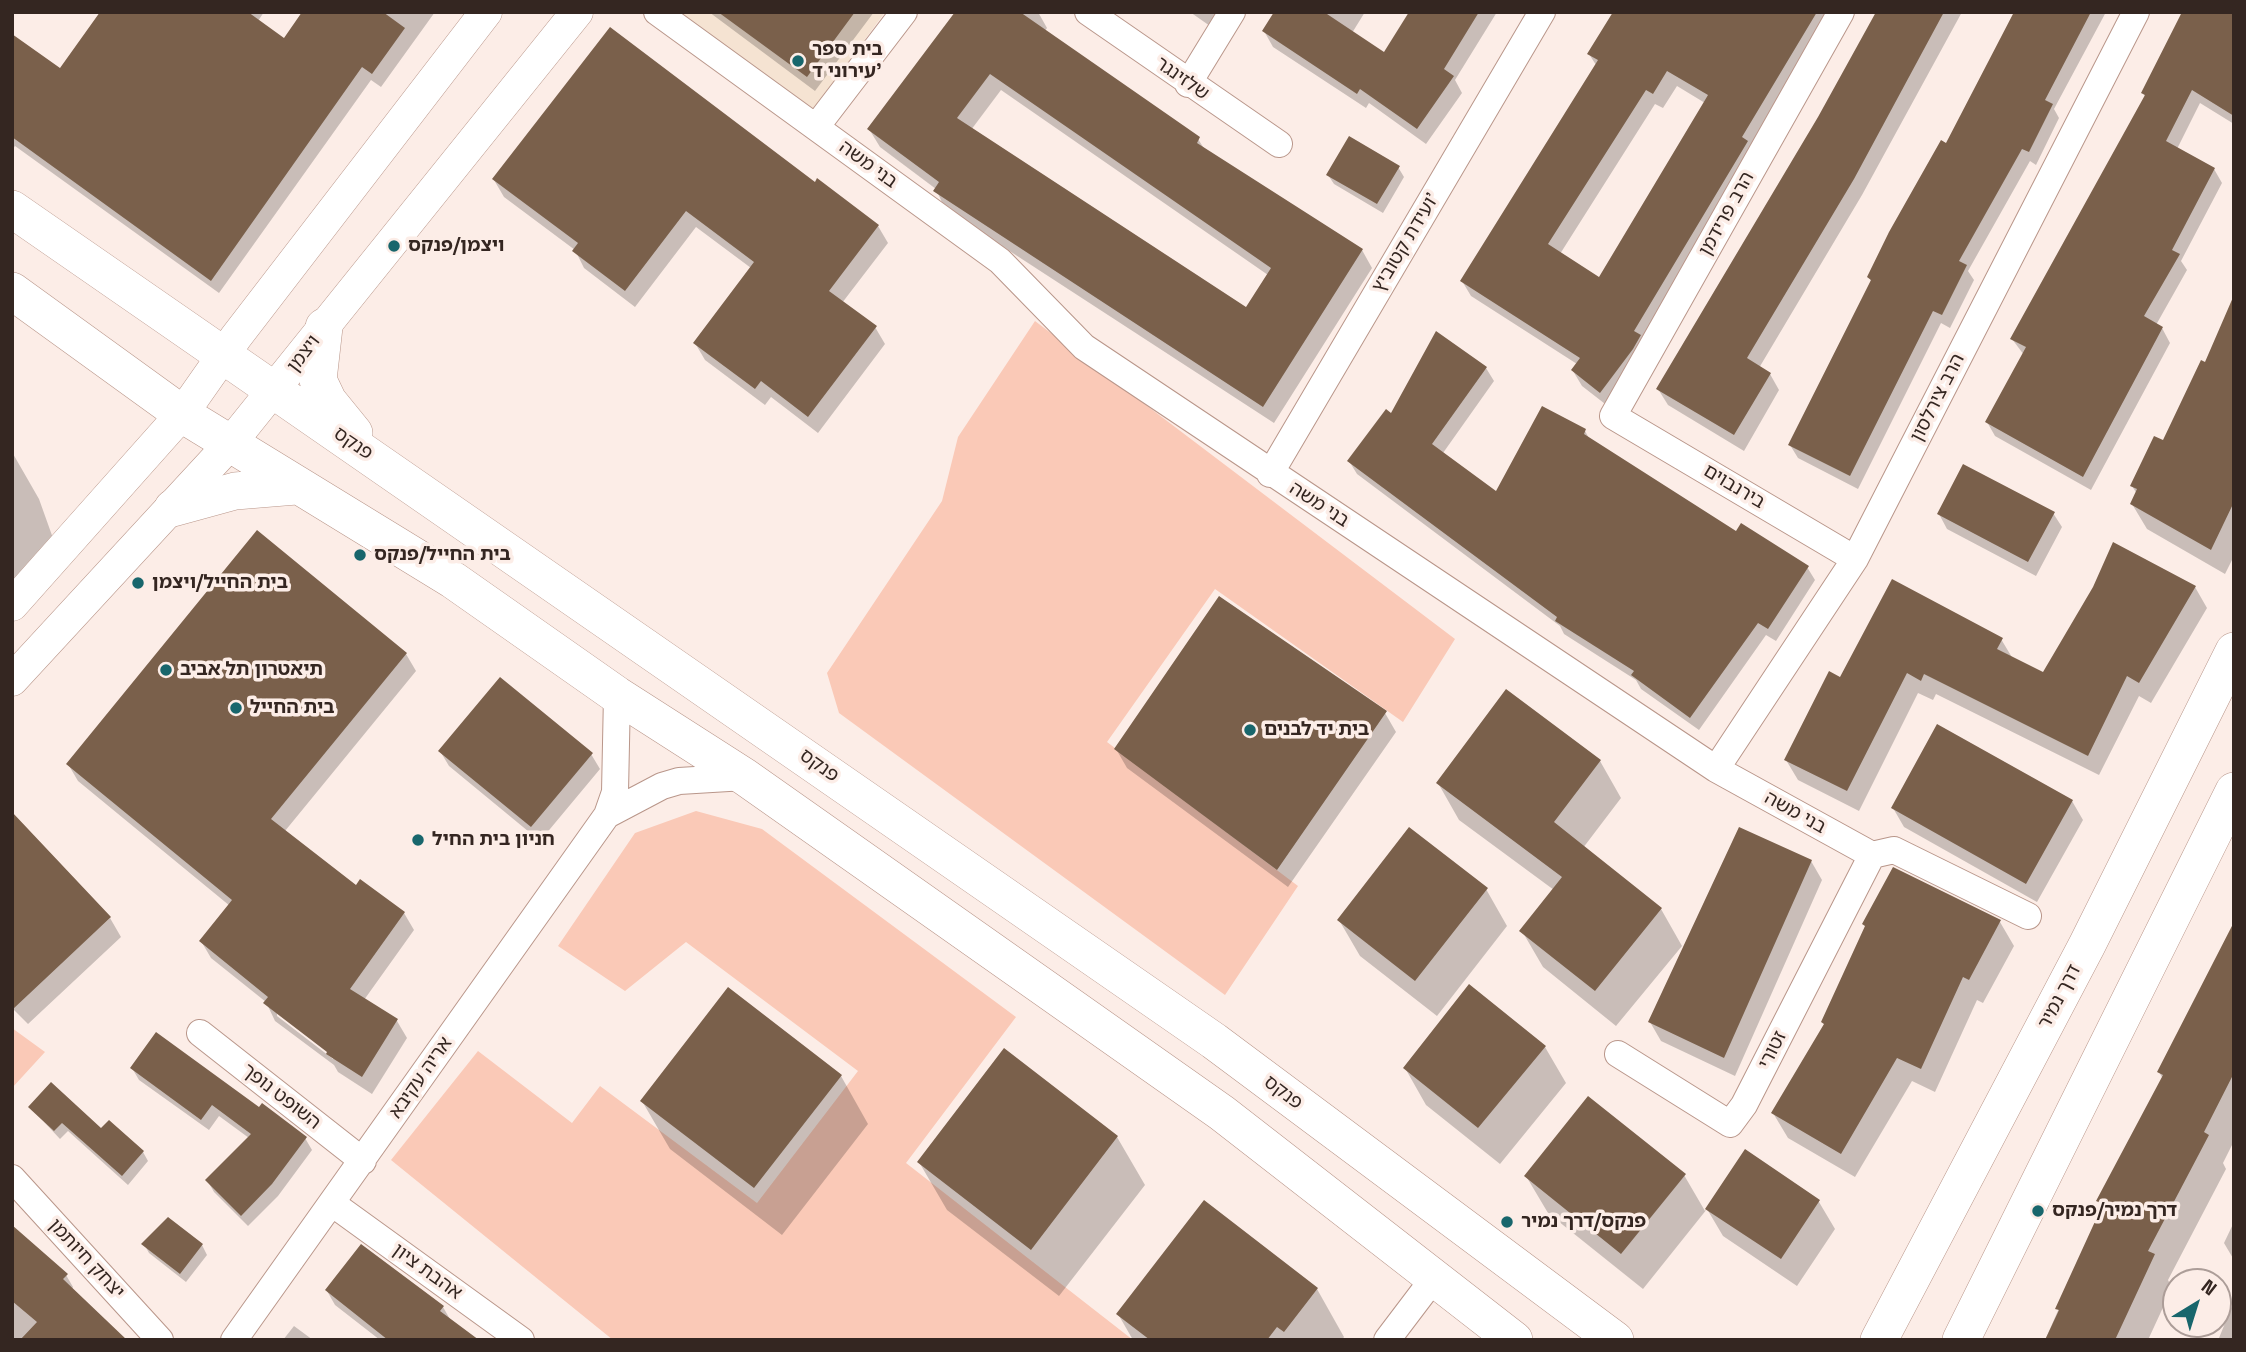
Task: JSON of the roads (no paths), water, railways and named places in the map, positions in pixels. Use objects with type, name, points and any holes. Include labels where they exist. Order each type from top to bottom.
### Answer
[{"type":"main road","name":"פנקס","points":[[12,209],[1214,1041],[1615,1340]]},
{"type":"main road","points":[[12,291],[182,414],[453,580],[617,695],[745,777],[1222,1113],[1514,1340]]},
{"type":"main road","points":[[324,327],[318,380],[328,401],[383,464]]},
{"type":"main road","points":[[173,508],[235,491],[296,486]]},
{"type":"main road","name":"דרך נמיר","points":[[1884,1330],[2087,945],[2234,651]]},
{"type":"main road","points":[[1961,1340],[2234,791]]},
{"type":"main road","points":[[1853,1340],[1884,1330]]},
{"type":"street","points":[[12,605],[182,414],[222,355],[486,12]]},
{"type":"street","name":"ויצמן","points":[[12,680],[173,508],[275,391],[577,12]]},
{"type":"street","name":"בני משה","points":[[657,12],[1000,261],[1084,347],[1270,474],[1493,618],[1716,769],[1872,855],[1894,850],[2028,916]]},
{"type":"street","points":[[816,127],[904,12]]},
{"type":"street","name":"שלזינגר","points":[[1088,12],[1188,84],[1279,144]]},
{"type":"street","points":[[1188,84],[1232,12]]},
{"type":"street","name":"ועידת קטוביץ'","points":[[1270,474],[1542,12]]},
{"type":"street","name":"הרב פרידמן","points":[[1614,416],[1841,12]]},
{"type":"street","name":"הרב צירלסון","points":[[1716,769],[1855,559],[2136,12]]},
{"type":"street","name":"בירנבוים","points":[[1614,416],[1855,559]]},
{"type":"street","name":"אריה עקיבא","points":[[234,1340],[607,815],[615,792],[617,695]]},
{"type":"street","name":"אריה עקיבא","points":[[607,815],[662,786],[680,781],[745,777]]},
{"type":"street","name":"זטורי","points":[[1618,1054],[1730,1124],[1745,1105],[1872,855]]},
{"type":"street","name":"השופט נופך","points":[[200,1033],[363,1161]]},
{"type":"street","name":"יצחק חיותמן","points":[[12,1178],[160,1340]]},
{"type":"street","name":"אהבת ציון","points":[[333,1203],[521,1340]]},
{"type":"street","points":[[1387,1340],[1434,1279]]},
{"type":"place","name":"בית ספר עירוני ד'","points":[[798,61]]},
{"type":"place","name":"ויצמן/פנקס","points":[[394,246]]},
{"type":"place","name":"בית החייל/פנקס","points":[[360,555]]},
{"type":"place","name":"בית החייל/ויצמן","points":[[138,583]]},
{"type":"place","name":"תיאטרון תל אביב","points":[[166,670]]},
{"type":"place","name":"בית החייל","points":[[236,708]]},
{"type":"place","name":"בית יד לבנים","points":[[1250,730]]},
{"type":"place","name":"חניון בית החיל","points":[[418,840]]},
{"type":"place","name":"דרך נמיר/פנקס","points":[[2038,1211]]},
{"type":"place","name":"פנקס/דרך נמיר","points":[[1507,1222]]}]
